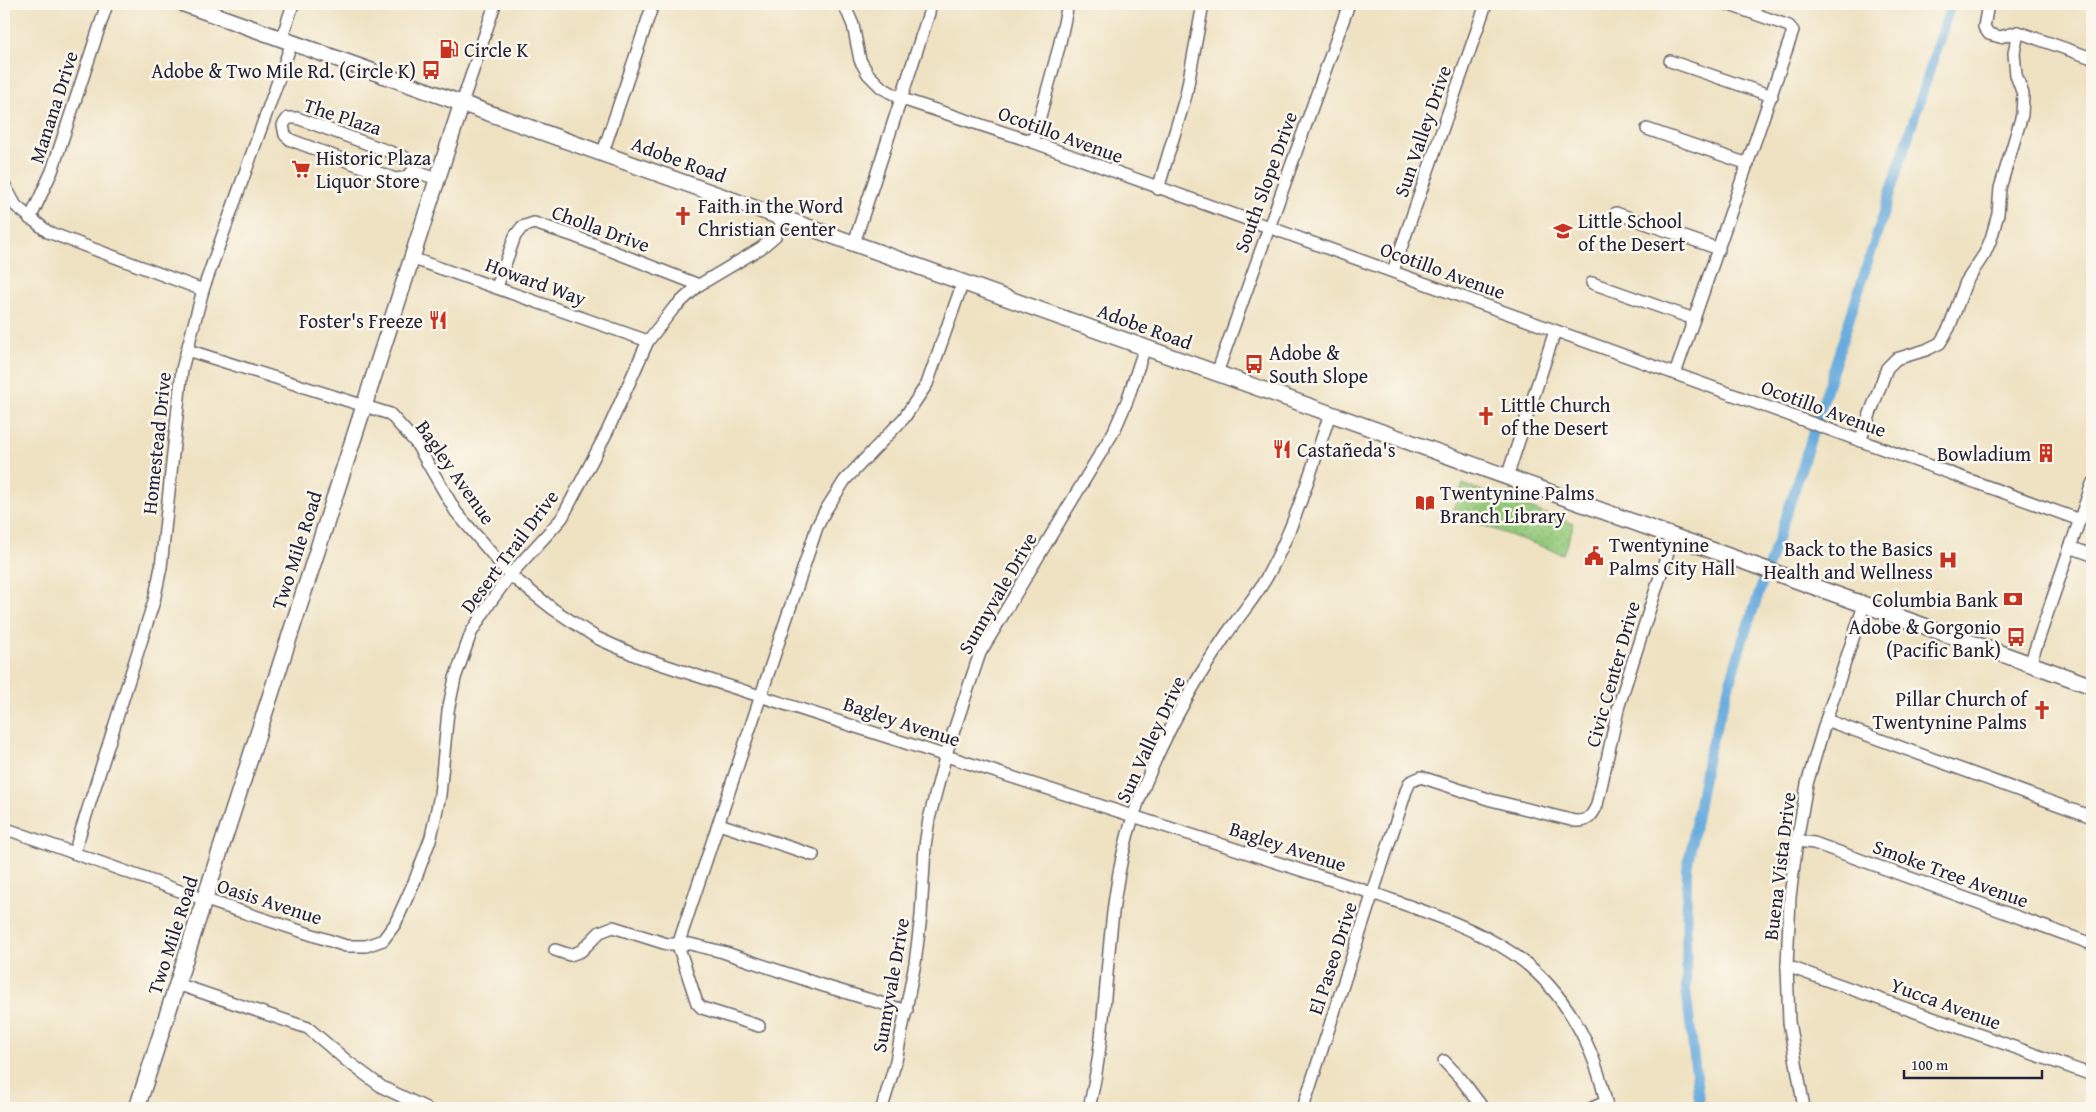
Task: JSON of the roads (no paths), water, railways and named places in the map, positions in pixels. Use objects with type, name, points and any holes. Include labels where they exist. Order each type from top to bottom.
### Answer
[{"type":"main road","name":"Adobe Road","points":[[184,4],[603,152],[1507,478],[2092,686]]},
{"type":"main road","name":"Two Mile Road","points":[[137,1108],[462,103]]},
{"type":"street","name":"Manana Drive","points":[[30,219],[52,171],[107,4]]},
{"type":"street","name":"Homestead Drive","points":[[74,853],[154,601],[162,567],[182,369],[203,290],[265,119],[287,40],[293,4]]},
{"type":"street","name":"Two Mile Road","points":[[462,103],[495,4]]},
{"type":"street","points":[[603,152],[653,4]]},
{"type":"street","name":"Ocotillo Avenue","points":[[844,4],[852,25],[860,60],[868,74],[881,87],[902,99],[1032,142],[1158,189],[1393,271],[2080,520]]},
{"type":"street","points":[[854,243],[902,99],[929,13],[930,4]]},
{"type":"street","points":[[1032,142],[1059,47],[1068,4]]},
{"type":"street","points":[[1158,189],[1186,95],[1202,4]]},
{"type":"street","name":"South Slope Drive","points":[[1217,373],[1349,4]]},
{"type":"street","name":"Sun Valley Drive","points":[[1393,271],[1486,4]]},
{"type":"street","points":[[1675,374],[1793,31],[1789,26],[1727,4]]},
{"type":"street","points":[[1988,4],[1984,27],[1989,34],[2000,37],[2018,32],[2092,58]]},
{"type":"street","points":[[1860,441],[1887,368],[1896,359],[1926,350],[1940,343],[1949,328],[1966,282],[1985,253],[1991,239],[1998,214],[2000,188],[2022,115],[2023,94],[2016,75],[2014,53],[2018,32]]},
{"type":"street","points":[[1670,61],[1772,96]]},
{"type":"street","name":"The Plaza","points":[[288,118],[297,118],[335,131],[404,157],[413,163],[414,171],[404,178],[395,178],[291,140],[285,135],[283,125],[288,118]]},
{"type":"street","name":"The Plaza","points":[[265,119],[283,125]]},
{"type":"street","points":[[1647,129],[1748,164]]},
{"type":"street","name":"The Plaza","points":[[414,171],[437,179]]},
{"type":"street","points":[[4,184],[16,206],[48,232],[203,290]]},
{"type":"street","points":[[1616,213],[1719,248]]},
{"type":"street","name":"Desert Trail Drive","points":[[384,940],[396,924],[431,837],[440,795],[448,711],[454,678],[471,633],[510,575],[562,518],[603,441],[648,341],[673,309],[699,285],[761,248],[775,236],[785,218]]},
{"type":"street","name":"Cholla Drive","points":[[497,287],[515,236],[522,227],[534,223],[572,235],[699,285]]},
{"type":"street","name":"Howard Way","points":[[411,258],[648,341]]},
{"type":"street","points":[[759,1026],[702,1008],[697,1003],[678,945],[817,527],[845,480],[904,418],[920,396],[934,364],[963,282]]},
{"type":"street","points":[[1592,283],[1694,319]]},
{"type":"street","points":[[1507,478],[1555,330]]},
{"type":"street","name":"Sunnyvale Drive","points":[[882,1108],[907,1011],[921,916],[925,846],[929,819],[946,754],[980,653],[1100,456],[1126,401],[1145,347]]},
{"type":"street","name":"Bagley Avenue","points":[[187,350],[390,414],[416,443],[456,512],[510,575],[552,609],[597,638],[637,656],[946,754],[1372,893],[1429,912],[1468,929],[1512,953],[1543,979],[1570,1011],[1596,1065],[1606,1105]]},
{"type":"street","name":"Sun Valley Drive","points":[[1090,1108],[1099,1049],[1115,894],[1133,816],[1157,758],[1184,701],[1223,639],[1269,574],[1302,495],[1330,414]]},
{"type":"street","points":[[2030,664],[2092,484]]},
{"type":"street","name":"Civic Center Drive","points":[[1406,792],[1410,782],[1422,777],[1491,800],[1543,814],[1575,821],[1587,820],[1593,815],[1597,805],[1619,705],[1673,536]]},
{"type":"street","points":[[2070,547],[2092,555]]},
{"type":"street","name":"Buena Vista Drive","points":[[1804,1108],[1789,1022],[1787,966],[1790,897],[1797,840],[1807,784],[1864,605]]},
{"type":"street","points":[[1826,720],[2092,817]]},
{"type":"street","name":"El Paseo Drive","points":[[1303,1108],[1406,792]]},
{"type":"street","points":[[719,824],[813,855]]},
{"type":"street","name":"Oasis Avenue","points":[[4,828],[205,899],[346,946],[366,946],[384,940]]},
{"type":"street","name":"Smoke Tree Avenue","points":[[1797,840],[1814,843],[2092,944]]},
{"type":"street","points":[[555,950],[570,955],[581,951],[600,932],[614,927],[667,944],[690,944],[723,952],[821,985],[907,1011]]},
{"type":"street","name":"Yucca Avenue","points":[[1787,966],[2092,1075]]},
{"type":"street","points":[[177,984],[308,1028],[382,1087],[426,1108]]},
{"type":"street","points":[[1444,1061],[1462,1079],[1483,1108]]},
{"type":"street","points":[[1592,1108],[1606,1105]]},
{"type":"waterway","points":[[1700,1108],[1686,989],[1687,869],[1708,755],[1743,639],[1788,510],[1951,4]]},
{"type":"place","name":"Circle K","points":[[449,49]]},
{"type":"place","name":"Adobe & Two Mile Rd. (Circle K)","points":[[431,70]]},
{"type":"place","name":"Historic Plaza Liquor Store","points":[[301,169]]},
{"type":"place","name":"Faith in the Word Christian Center","points":[[683,216]]},
{"type":"place","name":"Little School of the Desert","points":[[1563,231]]},
{"type":"place","name":"Foster's Freeze","points":[[438,320]]},
{"type":"place","name":"Adobe & South Slope","points":[[1254,364]]},
{"type":"place","name":"Little Church of the Desert","points":[[1486,416]]},
{"type":"place","name":"Castañeda's","points":[[1282,449]]},
{"type":"place","name":"Bowladium","points":[[2046,453]]},
{"type":"place","name":"Twentynine Palms Branch Library","points":[[1425,503]]},
{"type":"place","name":"Twentynine Palms City Hall","points":[[1594,556]]},
{"type":"place","name":"Back to the Basics Health and Wellness","points":[[1948,560]]},
{"type":"place","name":"Columbia Bank","points":[[2013,599]]},
{"type":"place","name":"Adobe & Gorgonio (Pacific Bank)","points":[[2016,637]]},
{"type":"place","name":"Pillar Church of Twentynine Palms","points":[[2042,710]]}]
